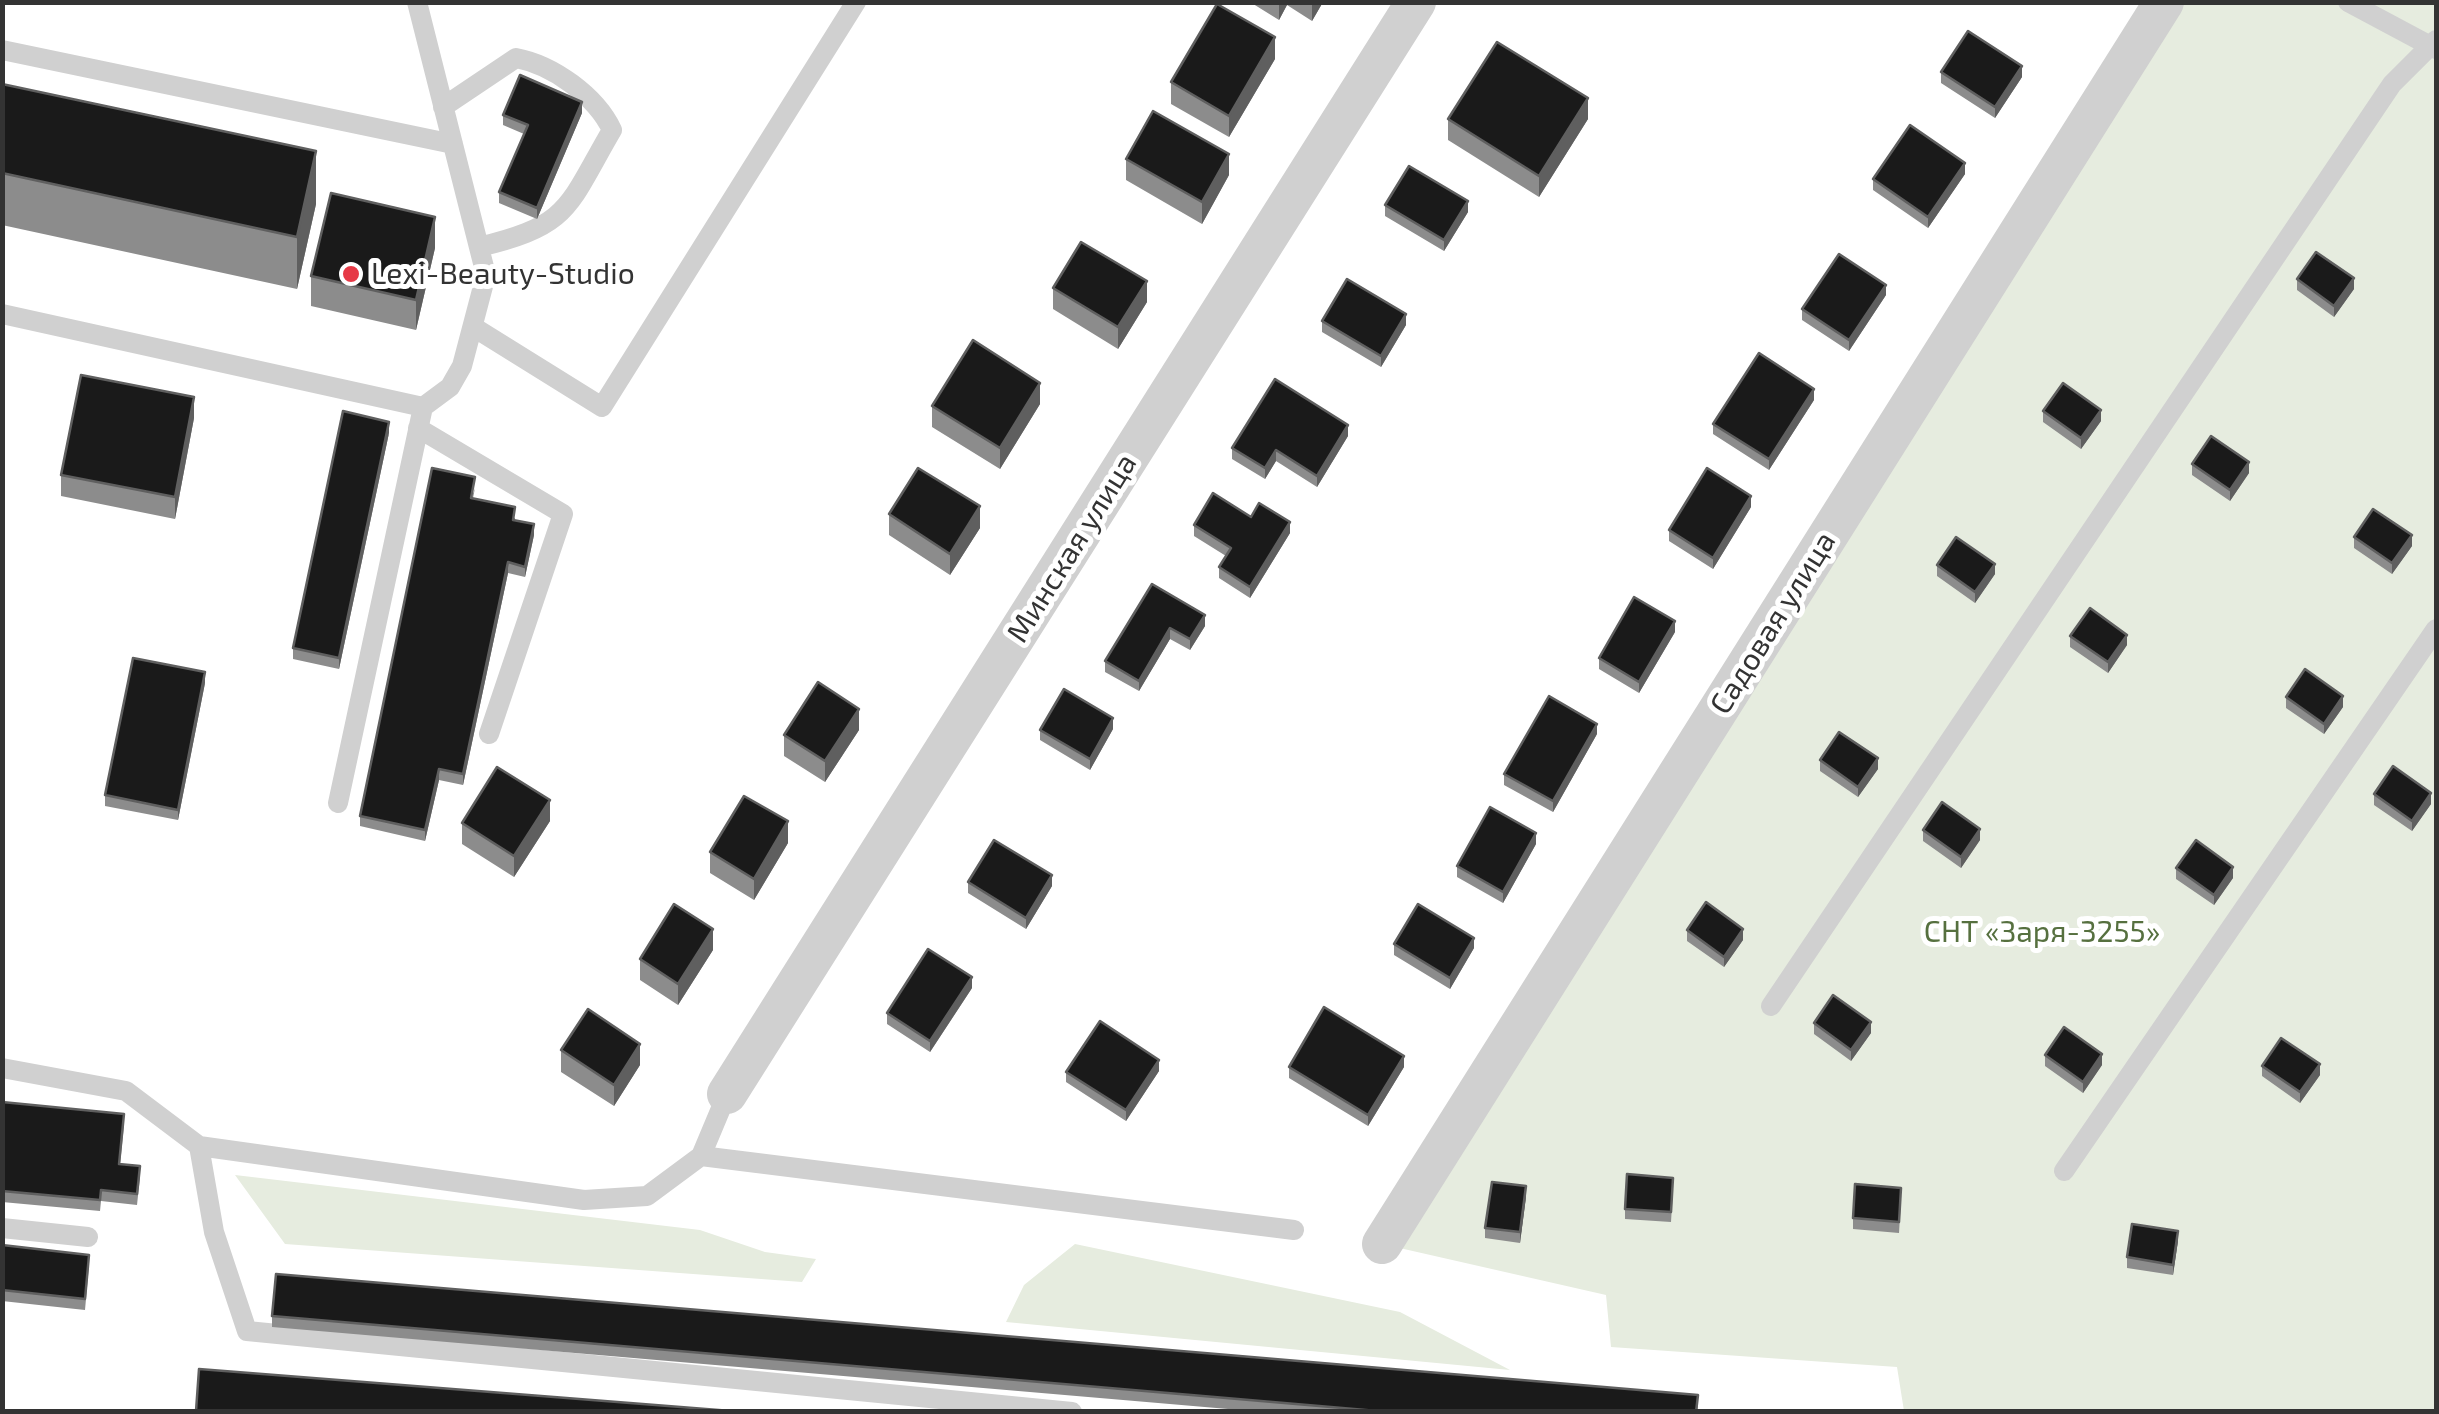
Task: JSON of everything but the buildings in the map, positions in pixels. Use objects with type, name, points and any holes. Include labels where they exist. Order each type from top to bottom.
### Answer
[{"type":"street","name":"Минская улица","points":[[727,1094],[1416,2]]},
{"type":"street","name":"Садовая улица","points":[[1382,1244],[2164,2]]},
{"type":"lane","points":[[338,803],[423,407],[450,387],[475,328],[486,275],[417,2]]},
{"type":"lane","points":[[475,328],[602,407],[856,2]]},
{"type":"lane","points":[[1772,1006],[2392,84],[2434,45],[2348,2]]},
{"type":"lane","points":[[2,50],[452,144]]},
{"type":"lane","points":[[443,108],[516,58],[542,63],[604,111],[612,130],[560,214],[530,234],[479,247]]},
{"type":"lane","points":[[2,314],[423,407]]},
{"type":"lane","points":[[418,428],[563,514],[489,734]]},
{"type":"lane","points":[[2064,1171],[2436,629]]},
{"type":"lane","points":[[2,1068],[126,1091],[199,1146],[584,1200],[647,1196],[701,1156],[727,1094]]},
{"type":"lane","points":[[199,1146],[214,1232],[247,1332],[1072,1412]]},
{"type":"lane","points":[[701,1156],[1294,1230]]},
{"type":"lane","points":[[2,1228],[88,1237]]},
{"type":"green space","name":"СНТ «Заря-3255»","points":[[2164,3],[2436,3],[2436,1411],[1904,1411],[1897,1367],[1611,1347],[1606,1295],[1382,1244]]},
{"type":"green space","points":[[235,1175],[700,1230],[765,1252],[816,1259],[802,1282],[285,1244]]},
{"type":"green space","points":[[1075,1244],[1400,1312],[1510,1370],[1006,1322],[1024,1285]]},
{"type":"place","name":"Lexi-Beauty-Studio","points":[[351,274]]}]
